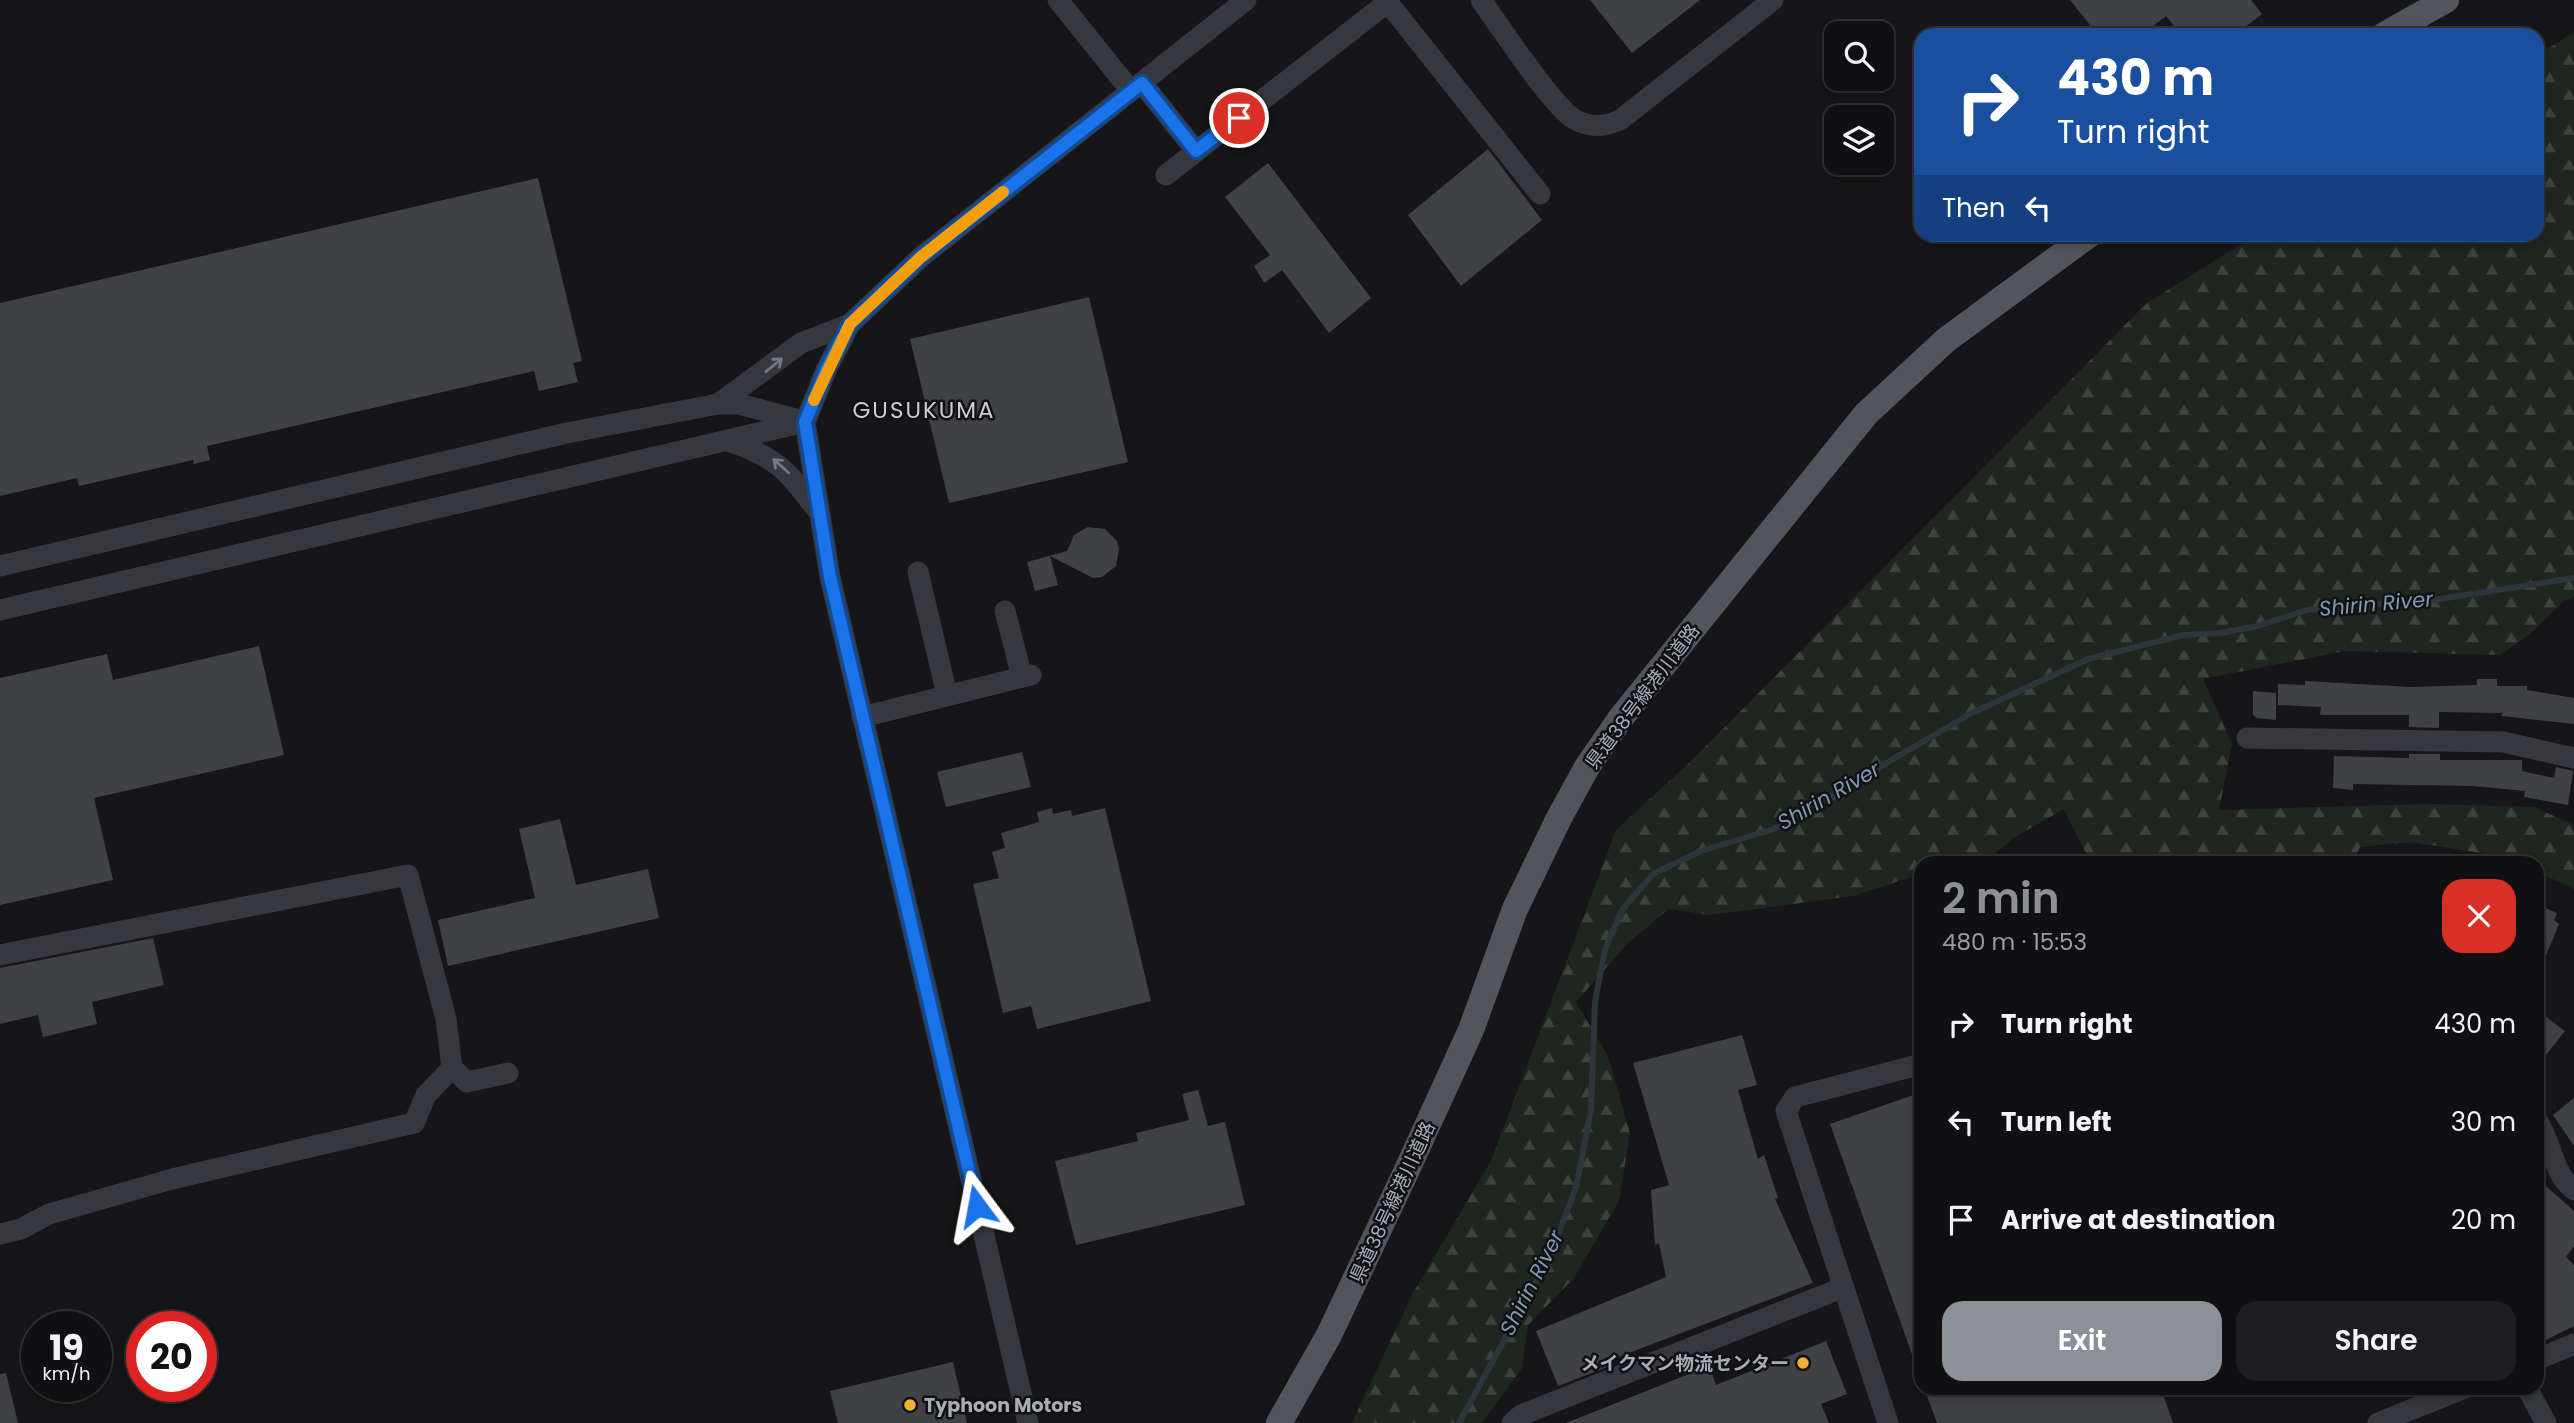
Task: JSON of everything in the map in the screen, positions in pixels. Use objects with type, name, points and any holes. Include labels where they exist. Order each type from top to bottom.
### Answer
[{"type":"main road","points":[[2397,28],[2446,0]]},
{"type":"main road","name":"県道38号線港川道路","points":[[1279,1423],[1317,1357],[1363,1265],[1471,1030],[1516,909],[1587,767],[1620,719],[1866,414],[1946,340],[2079,242]]},
{"type":"street","points":[[1058,0],[1196,151]]},
{"type":"street","points":[[1028,1423],[830,577],[805,422],[827,368],[850,324],[921,257],[1246,0]]},
{"type":"street","points":[[1481,0],[1564,112],[1590,125],[1606,127],[1620,120],[1773,0]]},
{"type":"street","points":[[1166,174],[1387,1],[1540,194]]},
{"type":"street","points":[[718,404],[801,343],[850,324]]},
{"type":"street","points":[[0,566],[568,433],[718,404],[739,404],[805,422]]},
{"type":"street","points":[[0,610],[805,422]]},
{"type":"street","points":[[726,440],[769,456],[786,468],[820,514]]},
{"type":"street","points":[[918,572],[947,695]]},
{"type":"street","points":[[862,716],[1026,676],[1005,611]]},
{"type":"street","points":[[2247,738],[2503,742],[2574,758]]},
{"type":"street","points":[[0,955],[408,875],[446,1019],[452,1068],[467,1082],[508,1073]]},
{"type":"street","points":[[1888,1423],[1786,1111],[1795,1097],[1914,1066]]},
{"type":"street","points":[[0,1234],[21,1229],[49,1214],[172,1179],[414,1123],[426,1095],[452,1068]]},
{"type":"street","points":[[2544,1131],[2562,1181],[2574,1190]]},
{"type":"street","points":[[1512,1423],[1521,1415],[1842,1288]]},
{"type":"street","points":[[2544,1356],[2574,1344]]},
{"type":"street","points":[[2378,1423],[2447,1395]]},
{"type":"street","points":[[2531,1395],[2546,1423]]},
{"type":"green space","points":[[2574,32],[2574,597],[2565,600],[2530,634],[2500,655],[2345,651],[2203,679],[2232,744],[2219,810],[2429,804],[2534,807],[2574,825],[2574,889],[2544,875],[2544,856],[2501,856],[2410,842],[2360,847],[2356,856],[2088,856],[2064,809],[2012,839],[1993,856],[1914,856],[1914,876],[1853,896],[1711,915],[1669,909],[1628,943],[1576,1002],[1608,1056],[1630,1133],[1619,1201],[1574,1278],[1528,1325],[1522,1368],[1482,1423],[1352,1423],[1412,1295],[1491,1161],[1616,830],[1690,762],[2147,303],[2245,242],[2544,242],[2544,51]]},
{"type":"building","points":[[1590,0],[1700,0],[1632,53]]},
{"type":"building","points":[[2070,0],[2251,0],[2262,14],[2244,28],[2175,28],[2166,16],[2151,28],[2092,28]]},
{"type":"building","points":[[1488,149],[1542,220],[1461,286],[1408,215]]},
{"type":"building","points":[[1268,163],[1371,298],[1329,333],[1282,270],[1264,283],[1254,266],[1270,255],[1225,197]]},
{"type":"building","points":[[538,178],[582,361],[573,363],[578,382],[539,391],[534,371],[207,446],[210,460],[194,464],[193,460],[79,486],[77,478],[0,496],[0,303]]},
{"type":"building","points":[[1089,297],[1128,462],[949,503],[910,339]]},
{"type":"building","points":[[1088,527],[1105,529],[1117,541],[1119,549],[1116,566],[1102,577],[1093,578],[1050,556],[1058,585],[1035,591],[1027,562],[1067,551],[1074,535]]},
{"type":"building","points":[[259,646],[284,755],[94,798],[113,880],[0,905],[0,678],[107,654],[113,680]]},
{"type":"building","points":[[2477,679],[2497,679],[2497,686],[2527,686],[2527,690],[2574,698],[2574,724],[2502,716],[2502,713],[2439,712],[2439,728],[2409,727],[2409,715],[2320,715],[2321,707],[2278,705],[2278,684],[2305,685],[2305,681],[2410,687],[2477,685]]},
{"type":"building","points":[[2253,691],[2276,693],[2276,720],[2253,715]]},
{"type":"building","points":[[1022,752],[1031,787],[946,807],[937,772]]},
{"type":"building","points":[[2409,754],[2440,754],[2440,760],[2522,760],[2522,771],[2554,778],[2556,767],[2573,771],[2568,805],[2524,797],[2525,791],[2473,786],[2353,784],[2353,790],[2333,788],[2334,756],[2409,758]]},
{"type":"building","points":[[1052,808],[1053,814],[1071,810],[1072,816],[1105,808],[1151,1001],[1037,1029],[1031,1006],[1003,1013],[973,884],[999,878],[992,852],[1005,848],[1001,833],[1039,822],[1037,812]]},
{"type":"building","points":[[560,819],[576,885],[648,869],[659,918],[448,966],[438,920],[535,898],[519,829]]},
{"type":"building","points":[[2544,908],[2557,913],[2554,920],[2559,924],[2544,960]]},
{"type":"building","points":[[153,938],[164,985],[92,1002],[97,1024],[43,1037],[38,1015],[0,1024],[0,968]]},
{"type":"building","points":[[2544,1015],[2565,1031],[2544,1057]]},
{"type":"building","points":[[1742,1035],[1757,1085],[1738,1090],[1758,1159],[1764,1155],[1778,1198],[1775,1199],[1813,1283],[1605,1362],[1607,1367],[1558,1386],[1536,1331],[1666,1277],[1659,1243],[1655,1245],[1651,1190],[1669,1185],[1633,1063]]},
{"type":"building","points":[[1198,1090],[1208,1126],[1225,1122],[1245,1205],[1076,1245],[1055,1161],[1138,1141],[1136,1133],[1189,1120],[1182,1094]]},
{"type":"building","points":[[1914,1095],[1914,1360],[1830,1124]]},
{"type":"building","points":[[2574,1098],[2574,1146],[2553,1115]]},
{"type":"building","points":[[2544,1184],[2574,1211],[2574,1246],[2566,1257],[2574,1265],[2574,1326],[2544,1341]]},
{"type":"building","name":"メイクマン物流センター","points":[[1826,1341],[1847,1394],[1821,1404],[1829,1423],[1566,1423],[1709,1366],[1716,1385]]},
{"type":"building","points":[[953,1362],[967,1423],[838,1423],[830,1391]]},
{"type":"building","points":[[6,1373],[18,1423],[0,1423],[0,1374]]},
{"type":"building","points":[[1927,1395],[2163,1395],[2173,1423],[1937,1423]]},
{"type":"waterway","name":"Shirin River","points":[[1459,1423],[1550,1256],[1576,1187],[1591,1111],[1595,1002],[1605,949],[1622,910],[1653,874],[1701,851],[1774,829],[1970,714],[2088,659],[2183,635],[2220,633],[2258,626],[2307,610],[2355,604],[2408,604],[2574,578]]},
{"type":"slow traffic","points":[[814,400],[850,324],[921,257],[1003,192]]},
{"type":"place","name":"メイクマン物流センター","points":[[1803,1363]]},
{"type":"place","name":"Typhoon Motors","points":[[910,1405]]},
{"type":"district","name":"GUSUKUMA","points":[[924,410]]},
{"type":"route","points":[[977,1206],[830,577],[805,422],[827,368],[850,324],[921,257],[1142,83],[1196,151],[1239,118]]}]
